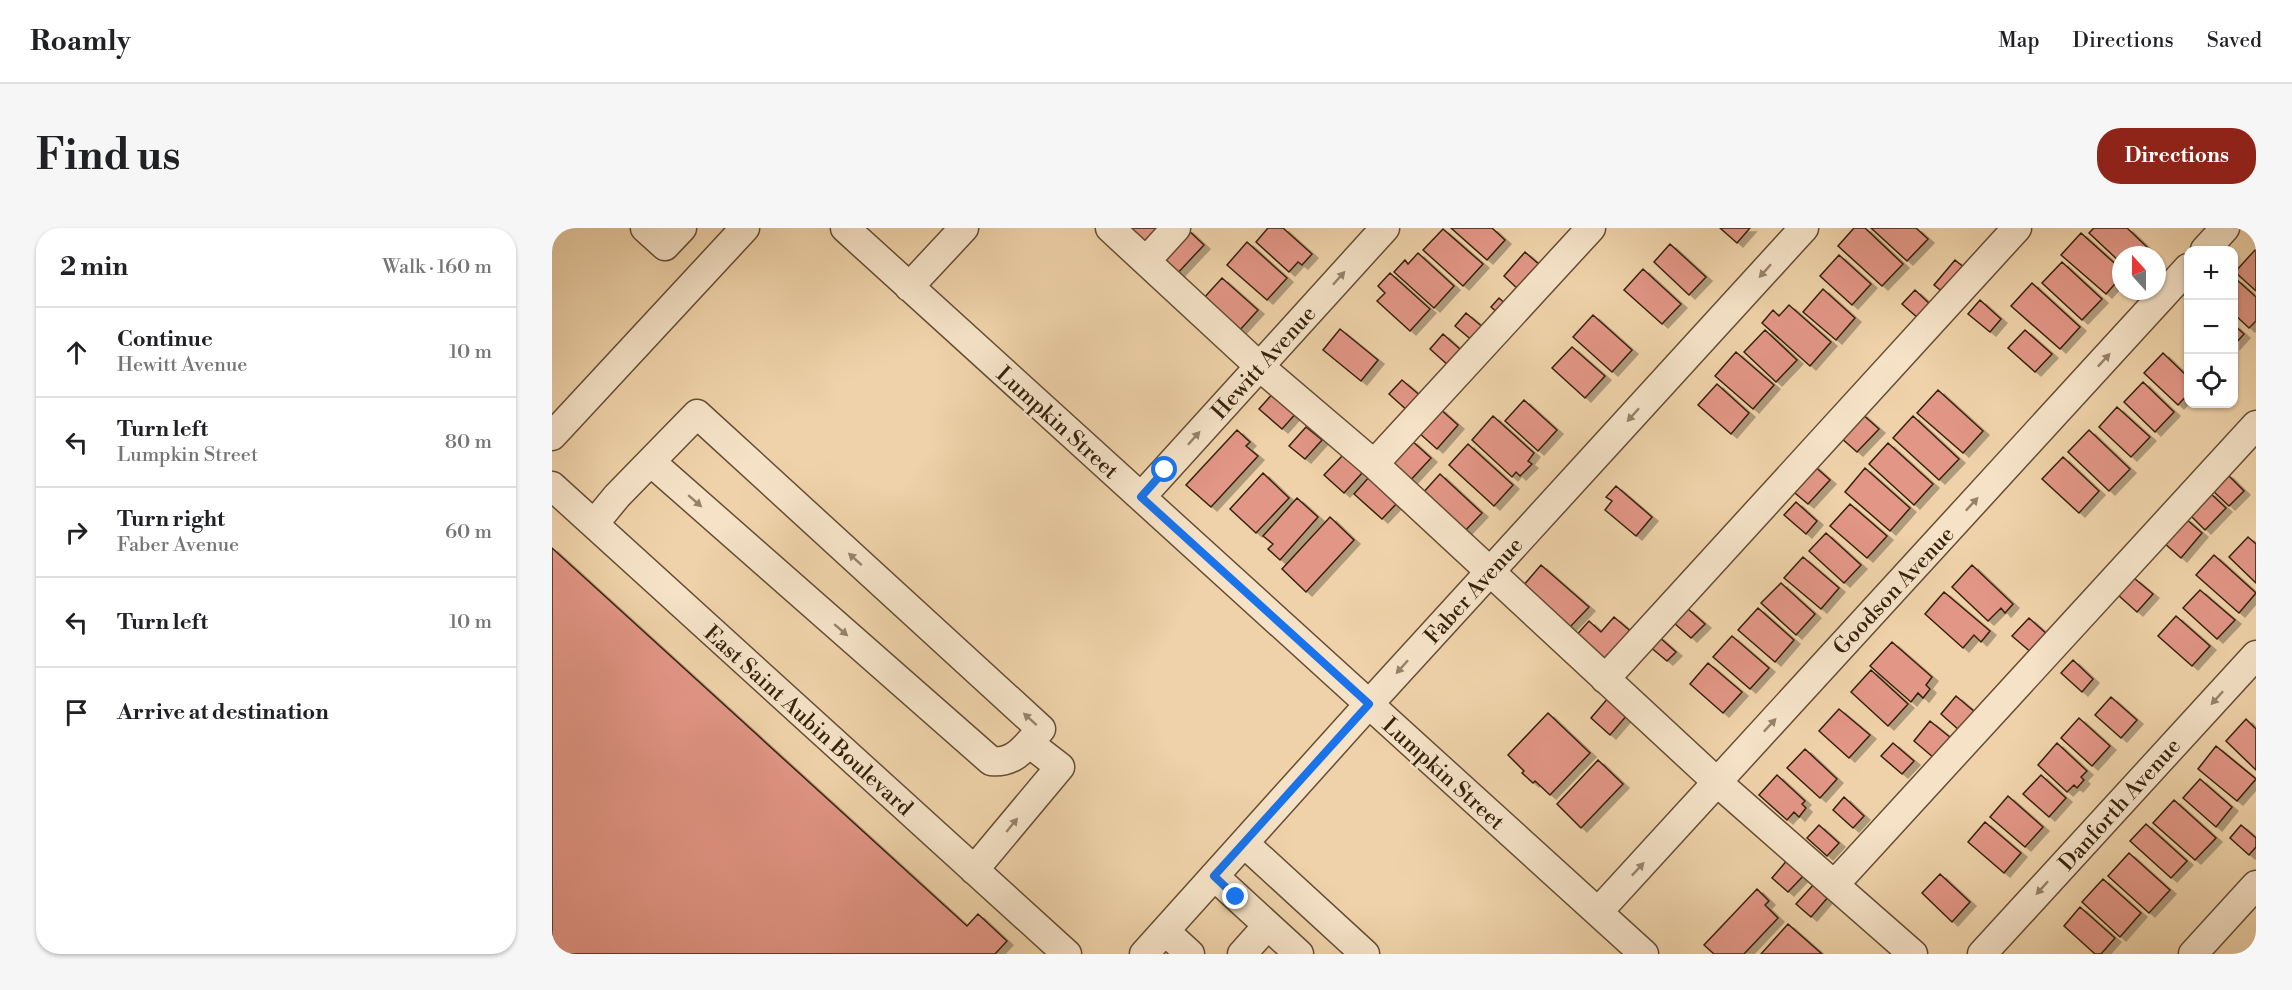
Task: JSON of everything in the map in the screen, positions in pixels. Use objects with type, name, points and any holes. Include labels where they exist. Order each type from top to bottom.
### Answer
[{"type":"street","points":[[645,228],[665,246],[682,228]]},
{"type":"street","points":[[552,436],[744,228]]},
{"type":"street","name":"Lumpkin Street","points":[[845,228],[1644,954]]},
{"type":"street","points":[[909,287],[964,228]]},
{"type":"street","points":[[1110,228],[1259,366],[1374,464],[1717,782],[1913,954]]},
{"type":"street","points":[[1146,261],[1176,228]]},
{"type":"street","name":"Hewitt Avenue","points":[[1141,497],[1385,228]]},
{"type":"street","points":[[1374,464],[1591,228]]},
{"type":"street","name":"Faber Avenue","points":[[1144,954],[1804,228]]},
{"type":"street","points":[[1605,679],[2017,228]]},
{"type":"street","points":[[2209,246],[2225,228]]},
{"type":"street","name":"Goodson Avenue","points":[[1598,912],[2184,272]]},
{"type":"street","points":[[594,524],[617,496],[696,414],[1041,729],[1014,758],[1002,763],[991,761],[651,462]]},
{"type":"street","points":[[1834,885],[2256,425]]},
{"type":"street","name":"East Saint Aubin Boulevard","points":[[552,486],[1067,954]]},
{"type":"street","name":"Danforth Avenue","points":[[1982,954],[2256,655]]},
{"type":"street","points":[[975,870],[1060,767],[1029,743]]},
{"type":"street","points":[[1244,843],[1365,954]]},
{"type":"street","points":[[1214,876],[1299,954]]},
{"type":"street","points":[[2193,954],[2256,885]]},
{"type":"street","points":[[1242,954],[1268,926]]},
{"type":"street","points":[[1165,931],[1190,954]]},
{"type":"building","points":[[1129,228],[1160,228],[1146,244]]},
{"type":"building","points":[[1268,228],[1283,228],[1312,254],[1302,265],[1298,262],[1289,272],[1256,242]]},
{"type":"building","points":[[1451,228],[1492,228],[1505,240],[1487,260]]},
{"type":"building","points":[[1720,228],[1750,228],[1737,243]]},
{"type":"building","points":[[1854,228],[1865,228],[1903,264],[1882,286],[1838,246]]},
{"type":"building","points":[[1871,228],[1916,228],[1928,239],[1907,261]]},
{"type":"building","points":[[2094,228],[2127,228],[2146,246],[2112,246],[2112,255],[2089,233]]},
{"type":"building","points":[[1187,229],[1204,245],[1175,276],[1158,260]]},
{"type":"building","points":[[1443,229],[1483,264],[1463,286],[1423,250]]},
{"type":"building","points":[[2081,233],[2112,261],[2112,287],[2106,294],[2061,255]]},
{"type":"building","points":[[1247,242],[1287,278],[1267,300],[1227,265]]},
{"type":"building","points":[[1670,244],[1706,277],[1689,295],[1654,262]]},
{"type":"building","points":[[2255,250],[2256,291],[2238,275],[2238,269]]},
{"type":"building","points":[[1525,252],[1542,267],[1520,291],[1504,276]]},
{"type":"building","points":[[1418,253],[1454,286],[1434,308],[1394,272],[1405,260],[1408,264]]},
{"type":"building","points":[[1839,255],[1871,284],[1852,305],[1820,276]]},
{"type":"building","points":[[1955,260],[1966,269],[1945,294],[1934,285]]},
{"type":"building","points":[[2062,262],[2102,299],[2082,320],[2042,283]]},
{"type":"building","points":[[1643,269],[1681,304],[1662,324],[1624,290]]},
{"type":"building","points":[[1390,273],[1430,309],[1410,331],[1377,301],[1385,293],[1378,286]]},
{"type":"building","points":[[1222,278],[1258,310],[1239,331],[1203,299]]},
{"type":"building","points":[[2238,281],[2256,297],[2256,321],[2249,328],[2238,318]]},
{"type":"building","points":[[2032,283],[2080,327],[2060,349],[2011,306]]},
{"type":"building","points":[[1823,289],[1855,318],[1836,340],[1803,312]]},
{"type":"building","points":[[1915,290],[1931,305],[1919,319],[1902,304]]},
{"type":"building","points":[[1499,298],[1507,305],[1499,314],[1491,307]]},
{"type":"building","points":[[1980,300],[2001,319],[1990,332],[1968,314]]},
{"type":"building","points":[[1789,305],[1831,342],[1810,366],[1762,323],[1773,310],[1779,316]]},
{"type":"building","points":[[1466,313],[1485,329],[1474,342],[1455,326]]},
{"type":"building","points":[[1593,315],[1632,350],[1612,372],[1573,337]]},
{"type":"building","points":[[1340,329],[1378,360],[1361,381],[1323,350]]},
{"type":"building","points":[[2238,329],[2244,334],[2238,341]]},
{"type":"building","points":[[1765,330],[1797,360],[1776,382],[1744,352]]},
{"type":"building","points":[[2025,330],[2052,354],[2035,372],[2008,348]]},
{"type":"building","points":[[1443,334],[1462,351],[1449,366],[1430,349]]},
{"type":"building","points":[[1572,347],[1605,376],[1585,398],[1552,368]]},
{"type":"building","points":[[1736,352],[1774,385],[1753,409],[1715,376]]},
{"type":"building","points":[[2163,353],[2184,373],[2184,398],[2178,405],[2144,373]]},
{"type":"building","points":[[1402,380],[1423,398],[1410,413],[1389,394]]},
{"type":"building","points":[[2143,382],[2174,412],[2155,432],[2124,402]]},
{"type":"building","points":[[1717,384],[1749,413],[1731,434],[1698,405]]},
{"type":"building","points":[[1938,390],[1983,431],[1963,453],[1917,413]]},
{"type":"building","points":[[1275,391],[1298,411],[1282,429],[1259,409]]},
{"type":"building","points":[[1524,400],[1557,430],[1538,451],[1505,421]]},
{"type":"building","points":[[2117,407],[2150,437],[2131,457],[2099,427]]},
{"type":"building","points":[[1439,408],[1458,425],[1437,449],[1418,432]]},
{"type":"building","points":[[1861,413],[1879,429],[1857,452],[1840,437]]},
{"type":"building","points":[[1493,416],[1534,453],[1528,461],[1532,464],[1520,476],[1516,472],[1512,477],[1472,440]]},
{"type":"building","points":[[1913,416],[1959,459],[1939,480],[1893,438]]},
{"type":"building","points":[[1306,427],[1322,440],[1305,459],[1289,446]]},
{"type":"building","points":[[1237,430],[1250,442],[1246,446],[1258,456],[1211,507],[1186,485]]},
{"type":"building","points":[[2089,430],[2130,469],[2109,491],[2068,452]]},
{"type":"building","points":[[1411,440],[1431,458],[1408,483],[1388,465]]},
{"type":"building","points":[[1888,443],[1933,484],[1914,505],[1869,464]]},
{"type":"building","points":[[1468,444],[1513,485],[1494,506],[1449,465]]},
{"type":"building","points":[[1343,455],[1363,472],[1344,493],[1324,475]]},
{"type":"building","points":[[2063,457],[2099,491],[2079,513],[2042,479]]},
{"type":"building","points":[[1811,463],[1830,480],[1808,504],[1789,488]]},
{"type":"building","points":[[1865,468],[1910,508],[1890,531],[1845,492]]},
{"type":"building","points":[[1263,473],[1289,498],[1256,533],[1230,509]]},
{"type":"building","points":[[1440,474],[1482,513],[1463,533],[1421,495]]},
{"type":"building","points":[[2227,474],[2244,491],[2229,506],[2212,490]]},
{"type":"building","points":[[1370,476],[1398,502],[1382,519],[1354,494]]},
{"type":"building","points":[[1616,486],[1652,517],[1636,536],[1605,510],[1612,501],[1606,497]]},
{"type":"building","points":[[2209,492],[2226,508],[2205,530],[2189,514]]},
{"type":"building","points":[[1297,498],[1318,517],[1280,560],[1268,549],[1273,544],[1263,536]]},
{"type":"building","points":[[1796,502],[1817,521],[1806,534],[1784,515]]},
{"type":"building","points":[[1850,504],[1887,536],[1867,558],[1830,526]]},
{"type":"building","points":[[1330,517],[1354,540],[1306,592],[1282,569]]},
{"type":"building","points":[[2185,518],[2202,533],[2181,558],[2163,542]]},
{"type":"building","points":[[1826,533],[1861,565],[1844,583],[1809,551]]},
{"type":"building","points":[[2248,537],[2256,544],[2256,583],[2229,557]]},
{"type":"building","points":[[552,548],[967,926],[978,914],[1007,941],[995,954],[552,954]]},
{"type":"building","points":[[2214,555],[2256,593],[2239,613],[2196,575]]},
{"type":"building","points":[[1803,557],[1839,588],[1821,609],[1784,578]]},
{"type":"building","points":[[1541,565],[1589,607],[1570,627],[1523,586]]},
{"type":"building","points":[[1972,565],[2013,604],[2005,613],[2001,608],[1988,621],[1952,587]]},
{"type":"building","points":[[2134,578],[2153,594],[2137,612],[2118,595]]},
{"type":"building","points":[[1781,583],[1815,614],[1796,635],[1761,603]]},
{"type":"building","points":[[2200,590],[2235,620],[2217,639],[2183,608]]},
{"type":"building","points":[[1944,592],[1990,631],[1981,642],[1974,635],[1963,648],[1925,614]]},
{"type":"building","points":[[1687,608],[1705,624],[1691,638],[1674,623]]},
{"type":"building","points":[[1758,608],[1794,640],[1775,662],[1738,630]]},
{"type":"building","points":[[2176,616],[2210,646],[2192,666],[2158,636]]},
{"type":"building","points":[[1614,617],[1635,635],[1608,666],[1574,638],[1589,621],[1601,632]]},
{"type":"building","points":[[2029,618],[2049,636],[2033,654],[2012,636]]},
{"type":"building","points":[[1658,636],[1676,652],[1667,661],[1649,646]]},
{"type":"building","points":[[1732,636],[1769,668],[1750,689],[1713,657]]},
{"type":"building","points":[[1892,642],[1932,677],[1926,685],[1930,689],[1923,698],[1918,693],[1911,702],[1870,666]]},
{"type":"building","points":[[2073,660],[2093,679],[2082,692],[2061,673]]},
{"type":"building","points":[[1708,663],[1742,692],[1723,713],[1690,684]]},
{"type":"building","points":[[1871,670],[1908,704],[1888,726],[1851,692]]},
{"type":"building","points":[[1956,696],[1976,713],[1960,731],[1941,714]]},
{"type":"building","points":[[1609,697],[1628,714],[1610,735],[1591,718]]},
{"type":"building","points":[[2111,697],[2137,720],[2121,738],[2095,715]]},
{"type":"building","points":[[1839,709],[1870,735],[1849,758],[1819,731]]},
{"type":"building","points":[[1548,713],[1590,753],[1550,795],[1522,773],[1524,771],[1508,755]]},
{"type":"building","points":[[2079,718],[2110,746],[2092,766],[2061,738]]},
{"type":"building","points":[[2246,719],[2256,729],[2256,770],[2226,741]]},
{"type":"building","points":[[1930,721],[1951,738],[1934,758],[1914,741]]},
{"type":"building","points":[[1893,743],[1914,761],[1902,774],[1881,756]]},
{"type":"building","points":[[2057,743],[2087,771],[2081,777],[2084,780],[2077,788],[2074,785],[2067,792],[2038,765]]},
{"type":"building","points":[[2216,746],[2256,779],[2237,801],[2198,769]]},
{"type":"building","points":[[1805,749],[1837,779],[1820,798],[1787,768]]},
{"type":"building","points":[[1598,760],[1623,784],[1581,828],[1557,804]]},
{"type":"building","points":[[1777,775],[1805,801],[1802,804],[1806,808],[1799,817],[1794,812],[1787,820],[1759,795]]},
{"type":"building","points":[[2041,775],[2066,798],[2049,817],[2023,794]]},
{"type":"building","points":[[2200,779],[2232,807],[2216,827],[2183,798]]},
{"type":"building","points":[[2008,796],[2043,827],[2025,847],[1990,817]]},
{"type":"building","points":[[1844,797],[1864,816],[1853,828],[1833,810]]},
{"type":"building","points":[[2174,800],[2216,838],[2195,860],[2153,823]]},
{"type":"building","points":[[1985,822],[2021,853],[2004,873],[1968,842]]},
{"type":"building","points":[[2146,824],[2187,861],[2171,878],[2130,841]]},
{"type":"building","points":[[1819,825],[1839,843],[1827,856],[1807,838]]},
{"type":"building","points":[[2241,825],[2256,838],[2256,847],[2249,855],[2230,838]]},
{"type":"building","points":[[2129,853],[2170,890],[2149,913],[2108,876]]},
{"type":"building","points":[[1789,858],[1806,873],[1788,892],[1772,878]]},
{"type":"building","points":[[1940,874],[1970,902],[1952,922],[1922,893]]},
{"type":"building","points":[[2103,879],[2141,913],[2120,937],[2082,902]]},
{"type":"building","points":[[1814,884],[1829,896],[1811,917],[1796,904]]},
{"type":"building","points":[[1757,889],[1769,901],[1765,905],[1778,918],[1744,954],[1714,954],[1704,945]]},
{"type":"building","points":[[2080,907],[2115,938],[2101,954],[2095,954],[2064,926]]},
{"type":"building","points":[[1788,924],[1822,954],[1761,954]]},
{"type":"route","points":[[1165,470],[1141,497],[1369,704],[1214,876],[1236,897]]}]
